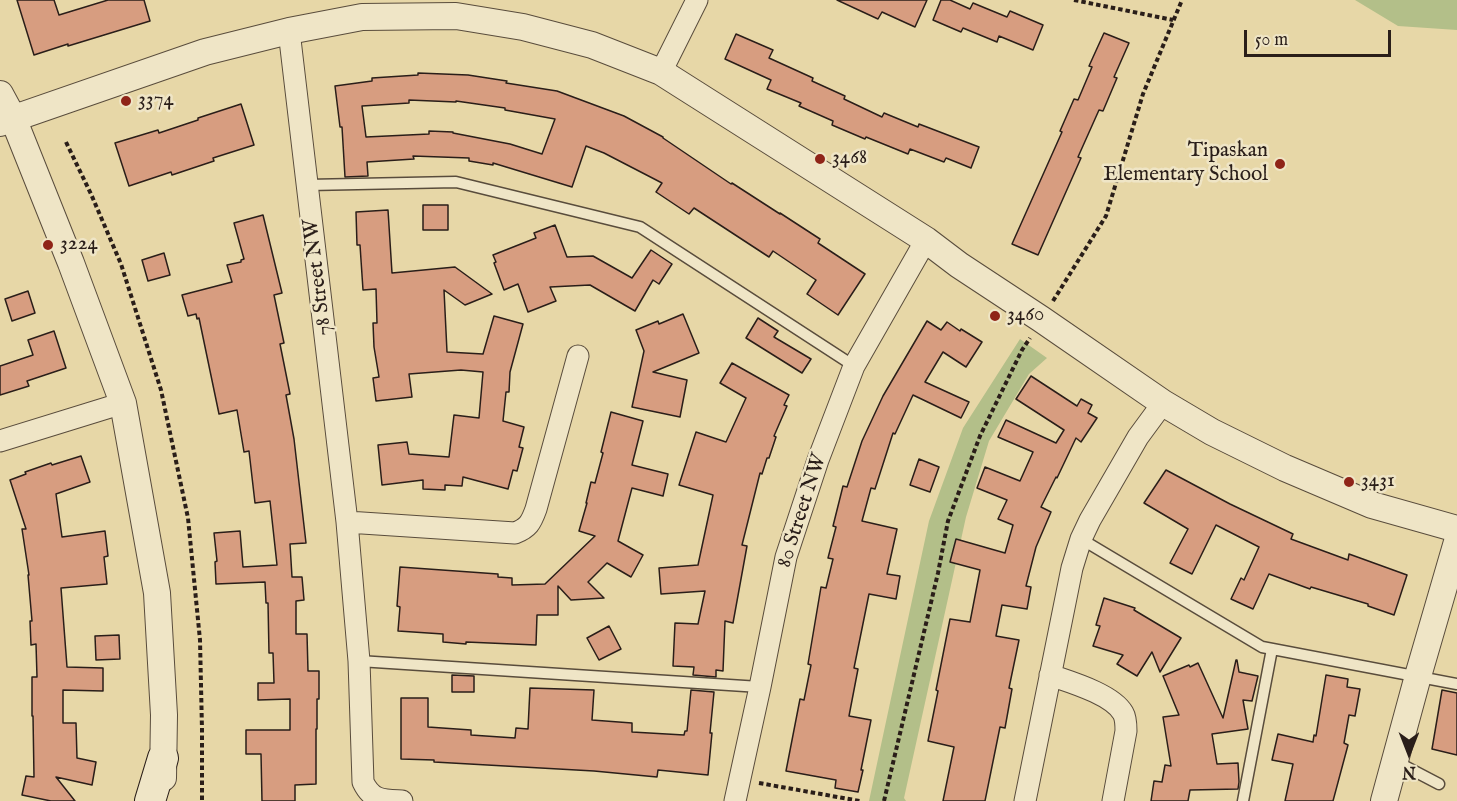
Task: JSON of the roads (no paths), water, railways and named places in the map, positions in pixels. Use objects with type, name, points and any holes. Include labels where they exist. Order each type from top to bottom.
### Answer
[{"type":"main road","points":[[150,801],[164,758]]},
{"type":"main road","points":[[164,758],[169,801]]},
{"type":"street","points":[[661,72],[697,0]]},
{"type":"street","points":[[7,121],[205,52],[362,16],[456,16],[523,27],[592,45],[661,72],[926,240],[959,265],[1163,403],[1212,432],[1372,506],[1457,529]]},
{"type":"street","name":"78 Street NW","points":[[289,31],[347,522],[359,661],[363,782],[370,793],[381,800],[402,801]]},
{"type":"street","points":[[0,94],[7,121],[71,263],[123,403],[157,592],[164,715],[162,801]]},
{"type":"street","name":"80 Street NW","points":[[735,801],[786,557],[818,460],[854,366],[926,240]]},
{"type":"street","points":[[347,522],[515,533],[524,530],[532,521],[536,509],[578,356]]},
{"type":"street","points":[[0,441],[123,403]]},
{"type":"street","points":[[1024,801],[1072,568],[1081,539],[1112,480],[1138,437],[1163,403]]},
{"type":"street","points":[[1384,801],[1457,542]]},
{"type":"street","points":[[1050,675],[1101,696],[1122,712],[1126,720],[1126,732],[1113,801]]},
{"type":"lane","points":[[308,186],[456,182],[640,227],[854,366]]},
{"type":"lane","points":[[1081,539],[1262,647],[1457,684]]},
{"type":"lane","points":[[1243,801],[1272,649]]},
{"type":"lane","points":[[359,661],[760,687]]},
{"type":"lane","points":[[1395,761],[1439,784]]},
{"type":"place","name":"3374","points":[[126,101]]},
{"type":"place","name":"3468","points":[[820,159]]},
{"type":"place","name":"Tipaskan Elementary School","points":[[1280,164]]},
{"type":"place","name":"3224","points":[[48,245]]},
{"type":"place","name":"3460","points":[[995,316]]},
{"type":"place","name":"3431","points":[[1349,482]]}]
